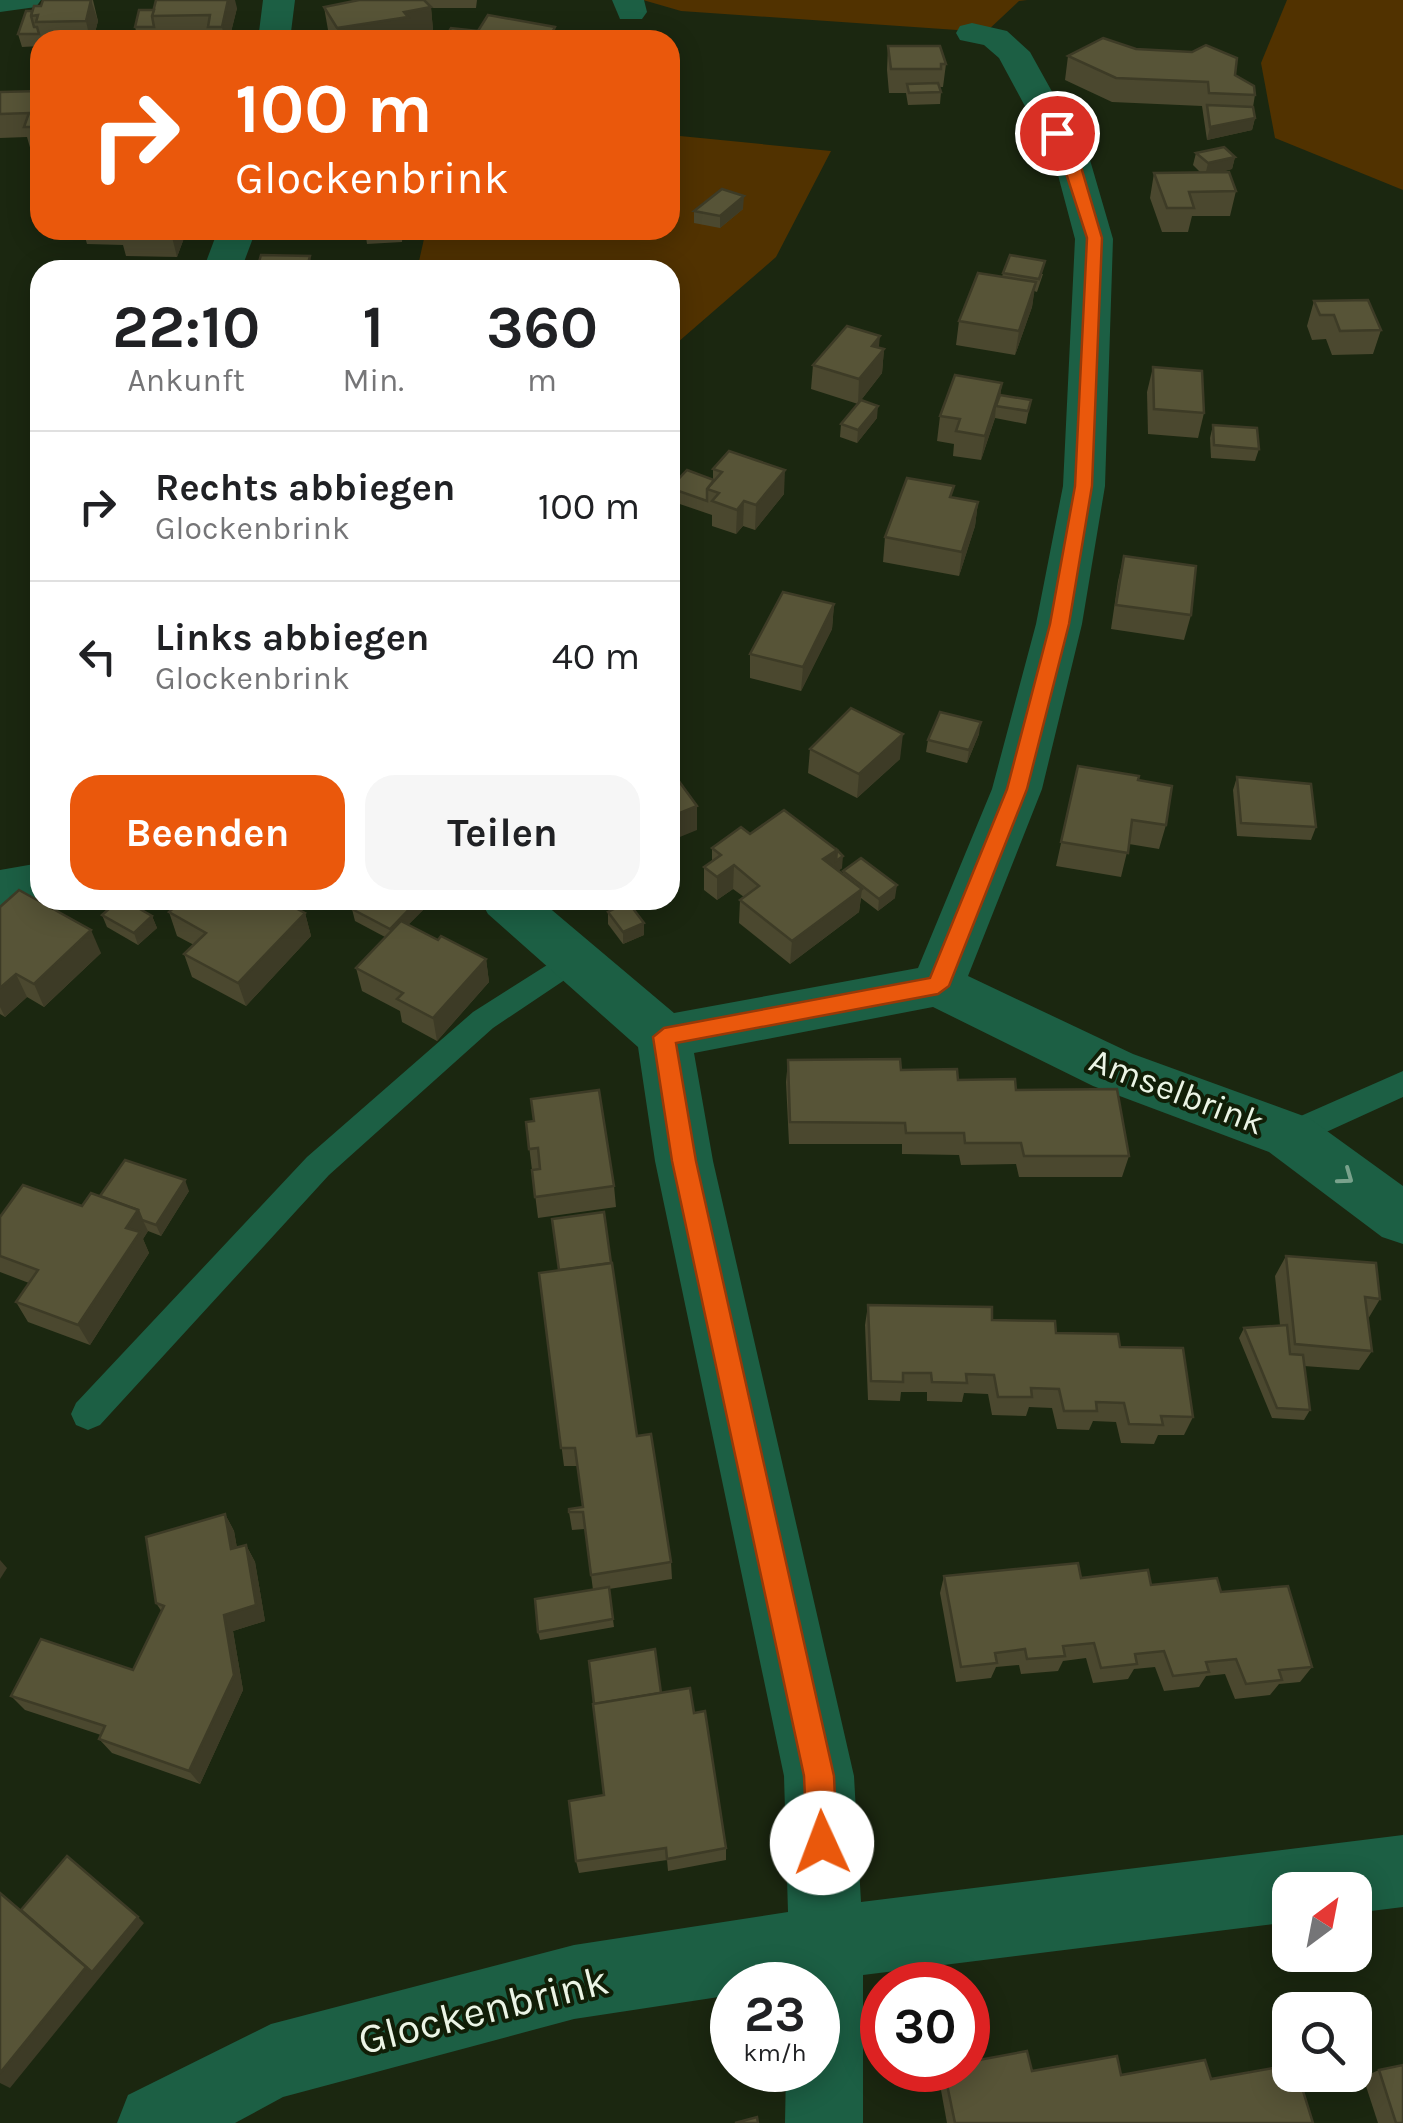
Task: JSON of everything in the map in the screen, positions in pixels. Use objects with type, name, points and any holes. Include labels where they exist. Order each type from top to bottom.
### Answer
[{"type":"street","points":[[0,2],[25,0]]},
{"type":"street","points":[[275,30],[278,0]]},
{"type":"street","points":[[664,1037],[938,986],[1017,789],[1060,624],[1084,486],[1094,238],[1072,160],[1013,52],[995,38],[972,33]]},
{"type":"street","points":[[0,888],[30,884]]},
{"type":"street","points":[[518,910],[664,1037],[684,1161],[819,1776],[826,1943],[824,2123]]},
{"type":"street","name":"Amselbrink","points":[[938,986],[1113,1070],[1289,1135],[1403,1219]]},
{"type":"street","name":"Glockenbrink","points":[[156,2123],[270,2062],[574,1982],[826,1943],[1403,1871]]},
{"type":"lane","points":[[88,1414],[318,1166],[483,1020],[574,959]]},
{"type":"lane","points":[[1289,1135],[1403,1083]]},
{"type":"shaded area","points":[[643,0],[1027,0],[1019,1],[986,32],[681,11]]},
{"type":"shaded area","points":[[1287,0],[1403,0],[1403,190],[1275,138],[1261,63]]},
{"type":"shaded area","points":[[680,136],[831,151],[776,257],[680,340],[680,260],[419,260],[424,240],[680,240]]},
{"type":"building","points":[[43,0],[91,0],[86,21],[36,22],[38,15],[31,16],[34,6],[41,6]]},
{"type":"building","points":[[156,0],[228,0],[222,27],[208,27],[210,15],[152,16]]},
{"type":"building","points":[[359,0],[424,0],[431,7],[404,12],[408,17],[337,28],[324,7]]},
{"type":"building","points":[[139,10],[154,10],[154,27],[135,27]]},
{"type":"building","points":[[26,11],[32,11],[38,30],[18,34]]},
{"type":"building","points":[[488,15],[555,27],[553,30],[479,30]]},
{"type":"building","points":[[1103,38],[1136,49],[1192,52],[1206,45],[1237,58],[1235,75],[1254,86],[1255,95],[1209,93],[1208,82],[1116,78],[1068,56]]},
{"type":"building","points":[[888,46],[940,46],[946,64],[941,64],[941,69],[891,69]]},
{"type":"building","points":[[938,83],[941,92],[909,93],[907,84]]},
{"type":"building","points":[[30,91],[30,127],[24,127],[29,113],[0,114],[0,92]]},
{"type":"building","points":[[1207,105],[1253,107],[1255,118],[1210,127]]},
{"type":"building","points":[[1224,147],[1235,157],[1208,163],[1196,153]]},
{"type":"building","points":[[1229,172],[1236,191],[1189,192],[1194,208],[1167,208],[1154,173]]},
{"type":"building","points":[[722,189],[744,196],[720,216],[694,211]]},
{"type":"building","points":[[261,255],[310,256],[309,260],[260,260]]},
{"type":"building","points":[[1010,255],[1045,261],[1039,279],[1003,273]]},
{"type":"building","points":[[978,273],[1036,282],[1019,331],[959,321]]},
{"type":"building","points":[[1368,300],[1381,330],[1340,331],[1334,315],[1320,315],[1314,301]]},
{"type":"building","points":[[847,326],[880,336],[872,346],[884,349],[859,379],[813,365]]},
{"type":"building","points":[[1153,367],[1202,371],[1204,413],[1154,409]]},
{"type":"building","points":[[955,375],[1002,383],[985,436],[956,431],[960,419],[940,416]]},
{"type":"building","points":[[1000,395],[1031,400],[1028,411],[996,406]]},
{"type":"building","points":[[861,400],[878,406],[858,430],[841,424]]},
{"type":"building","points":[[1213,425],[1257,428],[1259,449],[1214,445]]},
{"type":"building","points":[[729,451],[785,470],[756,505],[744,501],[737,510],[712,501],[719,493],[707,489],[722,472],[713,469]]},
{"type":"building","points":[[687,470],[714,480],[707,489],[707,501],[680,492],[680,477]]},
{"type":"building","points":[[907,478],[954,486],[950,497],[978,502],[962,552],[885,537]]},
{"type":"building","points":[[1124,556],[1196,566],[1191,615],[1116,605]]},
{"type":"building","points":[[783,592],[834,604],[803,667],[750,654]]},
{"type":"building","points":[[851,708],[903,734],[859,774],[810,749]]},
{"type":"building","points":[[940,712],[981,722],[969,750],[928,740]]},
{"type":"building","points":[[1078,766],[1172,786],[1166,825],[1132,820],[1128,853],[1061,842]]},
{"type":"building","points":[[1237,777],[1311,784],[1316,827],[1241,823]]},
{"type":"building","points":[[680,783],[697,806],[680,813]]},
{"type":"building","points":[[784,810],[837,850],[823,859],[862,889],[792,941],[740,900],[759,886],[734,865],[717,877],[704,867],[721,855],[712,848],[741,827],[750,834]]},
{"type":"building","points":[[861,858],[897,885],[879,899],[843,871]]},
{"type":"building","points":[[19,890],[30,896],[30,910],[55,910],[91,930],[34,984],[16,974],[0,988],[0,907]]},
{"type":"building","points":[[108,910],[142,910],[152,916],[134,933],[102,915]]},
{"type":"building","points":[[354,910],[408,910],[390,929]]},
{"type":"building","points":[[634,910],[644,923],[623,932],[608,912]]},
{"type":"building","points":[[169,912],[305,913],[238,983],[184,954],[206,933]]},
{"type":"building","points":[[401,921],[486,959],[433,1018],[397,999],[403,993],[356,968]]},
{"type":"building","points":[[900,1059],[901,1070],[957,1069],[958,1080],[1015,1079],[1016,1090],[1117,1089],[1129,1156],[1024,1156],[1021,1143],[965,1143],[964,1133],[906,1133],[905,1123],[790,1122],[788,1060]]},
{"type":"building","points":[[599,1090],[614,1186],[535,1197],[532,1170],[540,1169],[538,1148],[529,1149],[526,1122],[534,1121],[531,1099]]},
{"type":"building","points":[[125,1160],[185,1180],[156,1225],[142,1220],[138,1210],[100,1196]]},
{"type":"building","points":[[23,1185],[82,1206],[91,1193],[138,1210],[126,1228],[140,1232],[78,1325],[16,1302],[38,1270],[0,1256],[0,1217]]},
{"type":"building","points":[[604,1212],[611,1263],[559,1270],[552,1219]]},
{"type":"building","points":[[1286,1256],[1376,1263],[1380,1299],[1365,1297],[1372,1351],[1295,1344]]},
{"type":"building","points":[[612,1263],[637,1436],[651,1434],[671,1562],[591,1575],[583,1512],[569,1512],[583,1507],[575,1448],[561,1448],[539,1273]]},
{"type":"building","points":[[868,1305],[992,1307],[992,1320],[1055,1321],[1056,1333],[1118,1334],[1120,1347],[1183,1348],[1193,1417],[1161,1416],[1163,1425],[1129,1424],[1124,1403],[1096,1402],[1097,1411],[1064,1411],[1059,1389],[1031,1388],[1032,1397],[998,1397],[994,1375],[966,1374],[967,1383],[932,1382],[931,1373],[903,1373],[903,1382],[871,1381]]},
{"type":"building","points":[[1287,1325],[1290,1354],[1303,1355],[1310,1410],[1277,1408],[1244,1328]]},
{"type":"building","points":[[225,1514],[231,1549],[246,1545],[256,1605],[224,1615],[234,1675],[189,1771],[99,1739],[105,1726],[11,1696],[41,1639],[133,1670],[164,1606],[156,1603],[146,1537]]},
{"type":"building","points":[[1078,1563],[1081,1578],[1148,1570],[1151,1585],[1217,1578],[1221,1592],[1288,1586],[1312,1667],[1279,1670],[1282,1680],[1246,1684],[1236,1659],[1206,1662],[1209,1672],[1173,1676],[1164,1651],[1135,1654],[1137,1664],[1101,1668],[1094,1643],[1063,1646],[1065,1656],[1027,1659],[1025,1649],[995,1653],[997,1663],[961,1667],[944,1576]]},
{"type":"building","points":[[609,1587],[613,1619],[538,1632],[535,1599]]},
{"type":"building","points":[[655,1649],[661,1693],[594,1704],[589,1661]]},
{"type":"building","points":[[690,1688],[694,1713],[705,1711],[726,1848],[667,1859],[666,1848],[576,1861],[569,1801],[604,1795],[593,1704]]},
{"type":"building","points":[[67,1856],[138,1917],[92,1972],[21,1910]]},
{"type":"building","points":[[0,1893],[86,1967],[0,2073]]},
{"type":"building","points":[[1027,2051],[1032,2071],[1117,2056],[1121,2075],[1205,2060],[1211,2079],[1272,2068],[1272,2092],[1303,2092],[1313,2123],[955,2123],[949,2092],[990,2092],[990,2058]]},
{"type":"building","points":[[1403,2065],[1403,2123],[1396,2123],[1379,2070]]},
{"type":"building","points":[[757,2117],[758,2123],[735,2123]]},
{"type":"route","points":[[822,1843],[819,1776],[684,1161],[664,1037],[938,986],[1017,789],[1060,624],[1084,486],[1094,238],[1072,160],[1057,133]]}]
